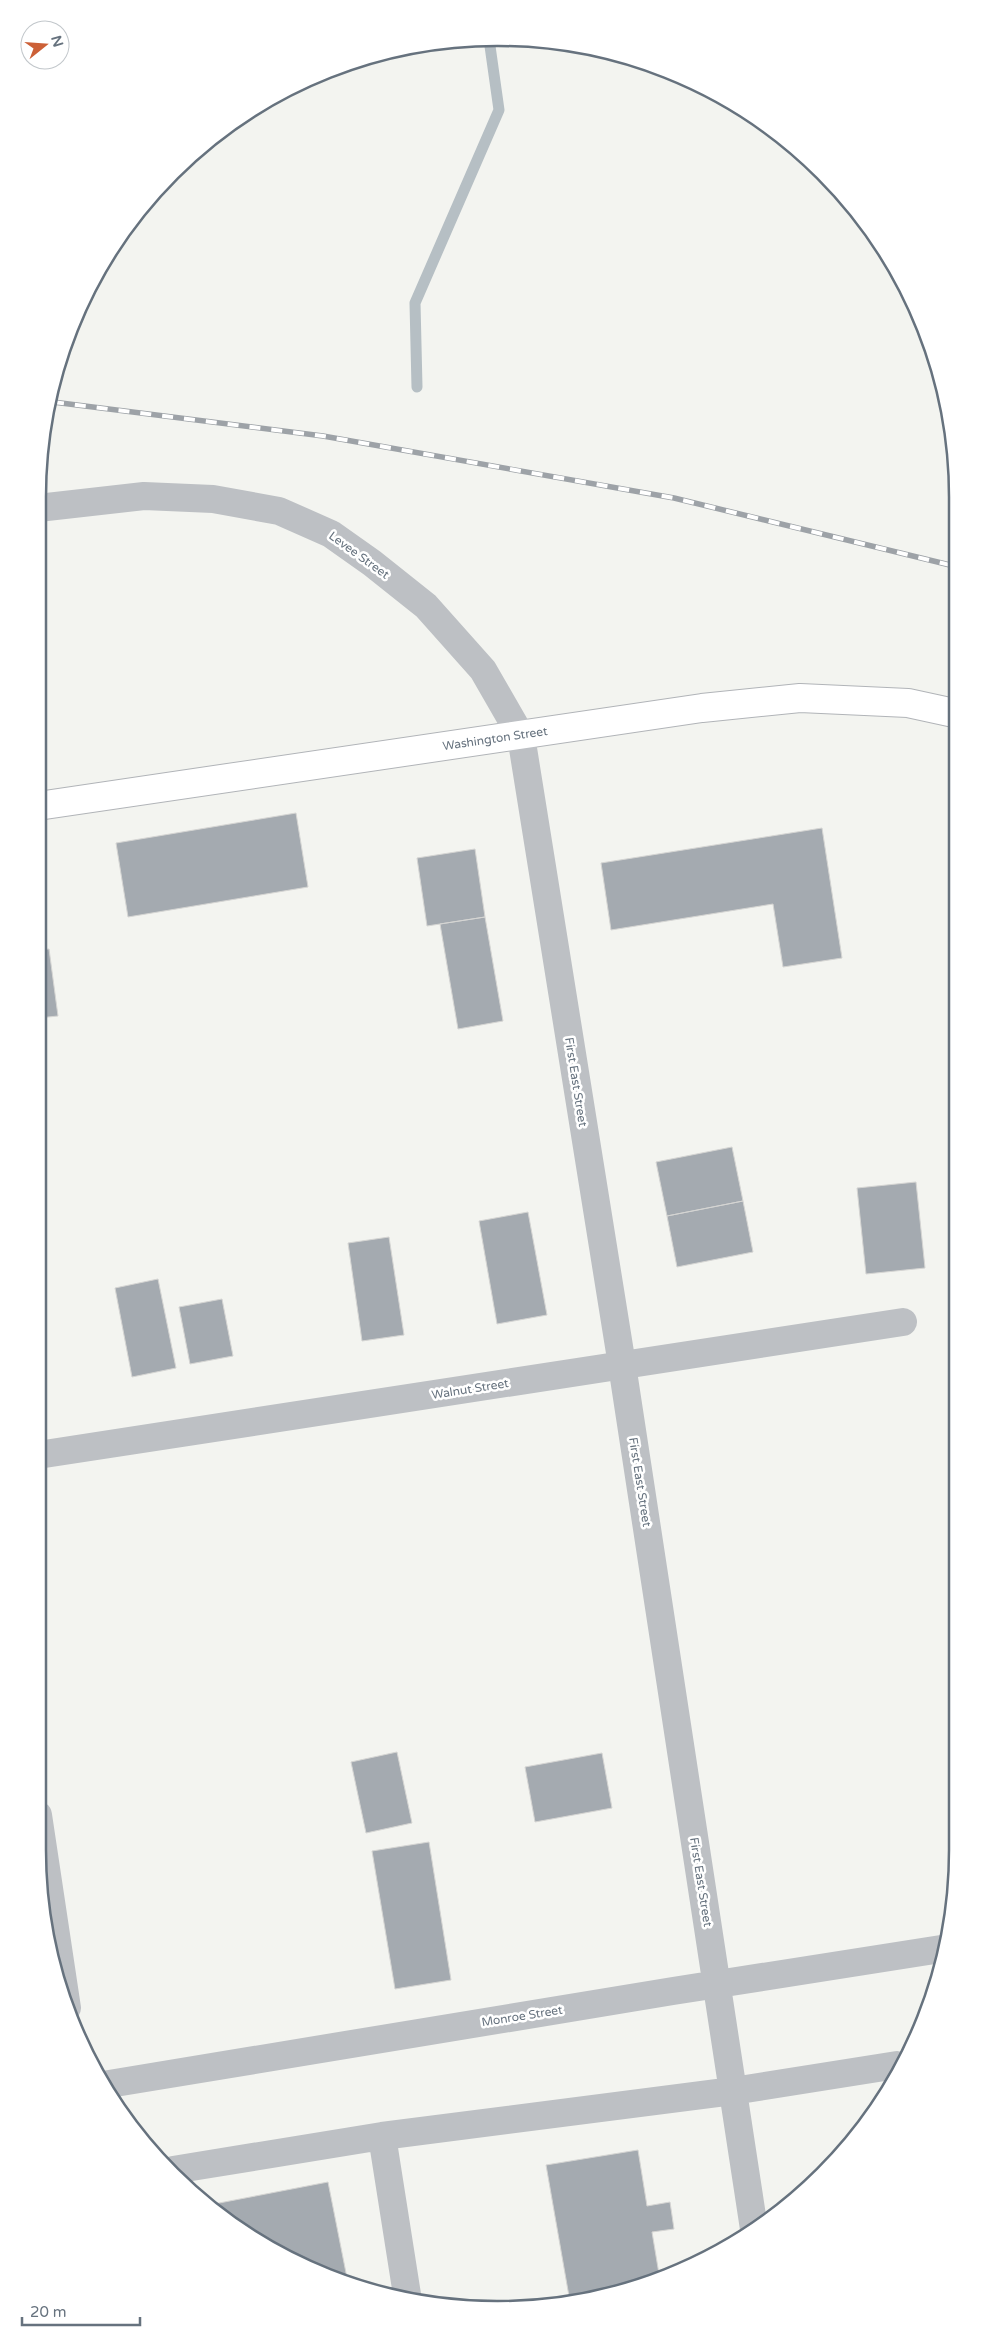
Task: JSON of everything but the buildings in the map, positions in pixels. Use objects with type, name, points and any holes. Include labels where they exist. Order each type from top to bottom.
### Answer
[{"type":"main road","name":"Washington Street","points":[[46,805],[702,708],[800,698],[908,703],[949,712]]},
{"type":"street","name":"Levee Street","points":[[46,507],[144,496],[213,499],[279,511],[331,534],[372,563],[426,606],[483,670],[521,736]]},
{"type":"street","name":"First East Street","points":[[521,736],[622,1365],[753,2222]]},
{"type":"street","name":"Walnut Street","points":[[46,1454],[903,1322]]},
{"type":"street","points":[[47,1874],[59,1953]]},
{"type":"street","name":"Monroe Street","points":[[112,2084],[937,1950]]},
{"type":"street","points":[[178,2169],[382,2136],[733,2091],[893,2066]]},
{"type":"street","points":[[382,2136],[406,2291]]},
{"type":"waterway","points":[[417,387],[415,303],[499,110],[490,46]]},
{"type":"railway","points":[[57,402],[323,436],[674,498],[949,565]]}]
